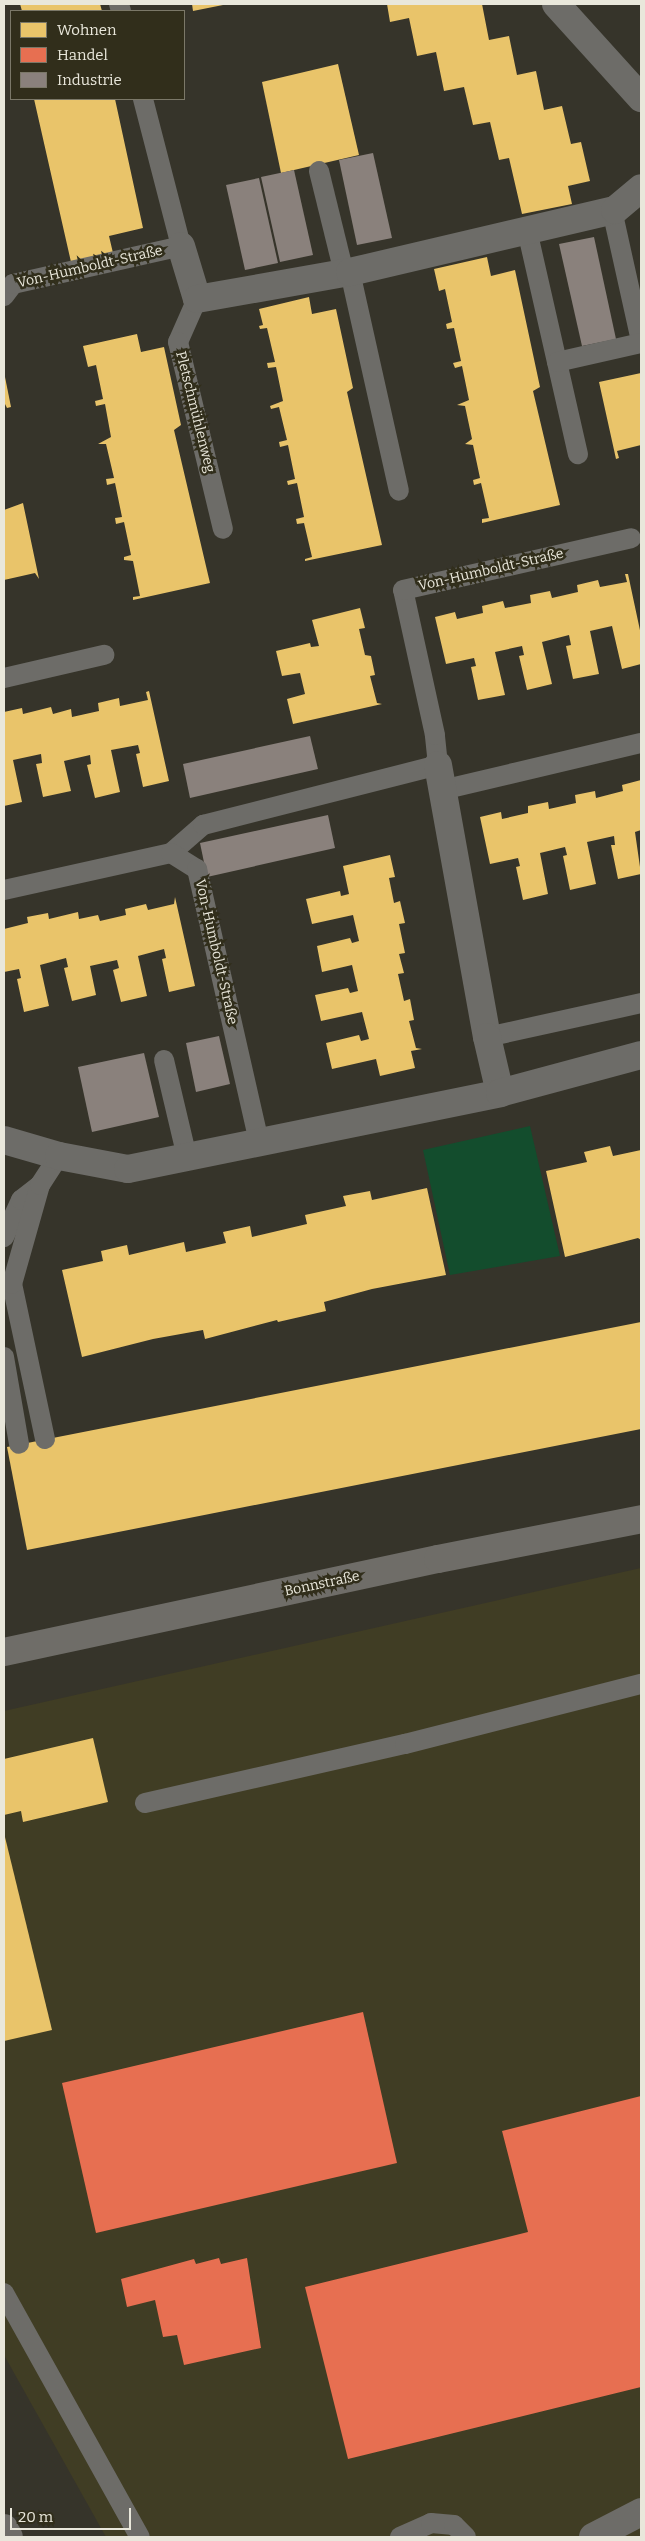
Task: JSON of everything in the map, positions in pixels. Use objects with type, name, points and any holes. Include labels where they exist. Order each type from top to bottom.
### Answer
[{"type":"main road","name":"Bonnstraße","points":[[4,1652],[428,1561],[641,1519]]},
{"type":"main road","points":[[4,2528],[9,2537]]},
{"type":"street","points":[[556,4],[641,98]]},
{"type":"street","points":[[181,246],[197,299],[347,272],[612,210],[641,188]]},
{"type":"street","name":"Von-Humboldt-Straße","points":[[440,778],[486,1037],[500,1093]]},
{"type":"street","points":[[4,1140],[58,1156],[128,1169],[500,1093],[641,1055]]},
{"type":"street","points":[[593,2537],[641,2512]]},
{"type":"lane","points":[[143,100],[181,246]]},
{"type":"lane","points":[[319,172],[347,272],[399,491]]},
{"type":"lane","points":[[557,362],[641,342],[612,210]]},
{"type":"lane","points":[[527,230],[578,454]]},
{"type":"lane","name":"Von-Humboldt-Straße","points":[[4,296],[12,284],[181,246]]},
{"type":"lane","name":"Pletschmühlenweg","points":[[197,299],[178,342],[223,529]]},
{"type":"lane","name":"Von-Humboldt-Straße","points":[[440,778],[435,735],[403,590],[631,538]]},
{"type":"lane","points":[[4,678],[104,655]]},
{"type":"lane","points":[[4,890],[171,853],[203,825],[440,778],[641,742]]},
{"type":"lane","name":"Von-Humboldt-Straße","points":[[171,853],[197,869],[260,1143]]},
{"type":"lane","points":[[486,1037],[641,1003]]},
{"type":"lane","points":[[164,1060],[187,1157]]},
{"type":"lane","points":[[45,1439],[12,1284],[40,1185],[58,1156]]},
{"type":"lane","points":[[4,1237],[21,1200],[40,1185]]},
{"type":"lane","points":[[4,1357],[19,1444]]},
{"type":"lane","points":[[145,1803],[405,1744],[641,1684]]},
{"type":"lane","points":[[4,2293],[140,2537]]},
{"type":"lane","points":[[400,2537],[431,2523],[454,2525],[466,2537]]},
{"type":"shaded area","points":[[641,1568],[641,2537],[106,2537],[4,2355],[4,1711]]},
{"type":"green space","points":[[530,1126],[560,1256],[450,1275],[423,1150]]},
{"type":"building: Wohnen","points":[[20,4],[100,4],[102,10],[22,10]]},
{"type":"building: Wohnen","points":[[192,4],[223,4],[223,5],[193,11]]},
{"type":"building: Wohnen","points":[[387,4],[482,4],[489,40],[509,36],[517,75],[536,71],[544,110],[562,106],[571,144],[581,142],[590,181],[568,186],[572,204],[522,214],[509,158],[499,160],[490,122],[473,125],[464,87],[444,91],[436,52],[417,56],[409,18],[390,22]]},
{"type":"building: Wohnen","points":[[338,64],[359,155],[281,173],[262,82]]},
{"type":"building: Wohnen","points":[[34,100],[115,100],[143,228],[109,236],[113,253],[71,262]]},
{"type":"building: Wohnen","points":[[487,257],[491,276],[515,270],[540,387],[533,391],[560,505],[482,523],[482,519],[489,518],[481,483],[474,485],[473,480],[480,478],[473,445],[465,444],[472,439],[465,406],[457,405],[469,400],[462,366],[455,368],[453,363],[461,361],[454,328],[447,329],[446,324],[452,322],[445,289],[439,291],[434,269]]},
{"type":"building: Wohnen","points":[[309,297],[312,314],[336,309],[353,388],[347,392],[382,545],[305,561],[305,559],[312,557],[304,523],[297,524],[296,519],[304,517],[297,483],[288,485],[287,481],[295,479],[288,445],[280,447],[279,442],[287,440],[279,407],[271,409],[270,406],[283,401],[276,367],[268,368],[267,363],[275,362],[267,328],[260,329],[259,326],[263,325],[259,309]]},
{"type":"building: Wohnen","points":[[137,334],[141,352],[164,347],[181,425],[174,430],[210,583],[133,600],[133,597],[140,596],[133,561],[124,560],[124,557],[131,555],[124,522],[116,524],[115,518],[122,517],[115,483],[107,485],[106,479],[114,478],[106,444],[98,444],[111,437],[105,404],[96,406],[95,401],[103,399],[96,365],[88,367],[83,346]]},
{"type":"building: Wohnen","points":[[641,373],[641,445],[617,451],[619,458],[616,459],[599,382]]},
{"type":"building: Wohnen","points":[[5,377],[11,407],[7,408],[4,402]]},
{"type":"building: Wohnen","points":[[23,503],[39,579],[35,573],[4,580],[4,510]]},
{"type":"building: Wohnen","points":[[625,574],[628,574],[641,635],[641,664],[622,669],[612,626],[590,631],[599,674],[573,679],[566,646],[571,645],[569,635],[542,642],[552,684],[527,690],[519,656],[524,655],[522,646],[495,652],[505,695],[478,700],[471,667],[476,666],[474,658],[446,664],[435,617],[455,612],[457,619],[483,613],[482,606],[503,601],[505,608],[531,603],[530,595],[550,591],[552,598],[578,592],[577,585],[598,580],[600,587],[627,582]]},
{"type":"building: Wohnen","points":[[360,608],[365,628],[359,629],[365,655],[371,656],[375,675],[370,676],[377,703],[382,704],[293,724],[287,699],[305,694],[300,673],[282,676],[276,651],[310,643],[311,647],[319,646],[312,620]]},
{"type":"building: Wohnen","points":[[149,691],[169,781],[143,787],[136,754],[140,753],[138,745],[111,750],[120,792],[95,798],[87,765],[91,764],[90,755],[64,761],[71,791],[43,797],[36,764],[42,763],[41,754],[13,760],[22,802],[4,806],[4,712],[22,708],[23,714],[51,707],[53,714],[71,709],[72,717],[99,711],[98,703],[119,698],[120,706],[148,700],[146,692]]},
{"type":"building: Wohnen","points":[[641,780],[641,830],[635,832],[641,874],[618,879],[611,845],[615,845],[614,836],[587,842],[596,884],[570,890],[563,856],[567,855],[565,847],[540,853],[548,894],[523,900],[516,867],[520,866],[518,858],[490,864],[480,817],[501,812],[502,819],[528,813],[528,806],[548,802],[549,809],[576,803],[575,795],[595,791],[596,798],[623,791],[622,785]]},
{"type":"building: Wohnen","points":[[390,855],[395,877],[389,878],[394,903],[400,901],[405,923],[399,924],[405,953],[399,954],[404,973],[398,974],[404,1001],[410,999],[414,1020],[409,1021],[416,1048],[422,1049],[411,1051],[415,1068],[380,1076],[376,1059],[332,1069],[326,1043],[359,1035],[361,1041],[369,1039],[362,1012],[321,1021],[315,995],[348,988],[350,993],[358,991],[352,965],[322,972],[317,946],[350,938],[352,943],[359,941],[353,915],[312,924],[306,899],[340,891],[341,896],[349,894],[343,866]]},
{"type":"building: Wohnen","points":[[175,897],[195,986],[169,992],[162,959],[166,958],[164,949],[138,956],[147,996],[121,1002],[113,970],[119,968],[117,960],[90,966],[96,995],[72,1001],[64,968],[68,967],[66,958],[40,965],[49,1006],[24,1012],[17,979],[21,978],[19,969],[4,972],[4,929],[28,923],[27,917],[48,913],[49,919],[78,912],[79,919],[98,915],[100,921],[126,915],[125,909],[146,904],[148,910],[174,904]]},
{"type":"building: Wohnen","points":[[610,1146],[613,1156],[641,1150],[641,1240],[638,1238],[565,1257],[546,1171],[587,1162],[584,1152]]},
{"type":"building: Wohnen","points":[[427,1188],[446,1275],[372,1289],[324,1302],[326,1311],[278,1322],[277,1320],[205,1339],[203,1330],[153,1339],[82,1357],[62,1270],[103,1261],[101,1251],[127,1245],[129,1255],[184,1242],[186,1252],[226,1243],[223,1232],[250,1226],[252,1237],[307,1224],[305,1215],[346,1206],[343,1196],[370,1191],[372,1200]]},
{"type":"building: Wohnen","points":[[641,1322],[641,1429],[27,1550],[7,1447]]},
{"type":"building: Wohnen","points":[[93,1738],[108,1802],[23,1822],[21,1811],[4,1815],[4,1759]]},
{"type":"building: Wohnen","points":[[4,1833],[52,2030],[4,2041]]},
{"type":"building: Handel","points":[[363,2012],[397,2163],[96,2233],[62,2083]]},
{"type":"building: Handel","points":[[641,2096],[641,2387],[348,2459],[305,2287],[528,2232],[502,2131]]},
{"type":"building: Handel","points":[[219,2258],[221,2264],[247,2258],[261,2348],[184,2365],[177,2335],[163,2337],[155,2300],[127,2307],[121,2279],[194,2259],[196,2264]]},
{"type":"building: Industrie","points":[[373,153],[392,238],[357,245],[339,160]]},
{"type":"building: Industrie","points":[[294,170],[313,255],[280,262],[261,177]]},
{"type":"building: Industrie","points":[[259,178],[278,263],[245,270],[226,185]]},
{"type":"building: Industrie","points":[[594,237],[616,339],[582,346],[559,244]]},
{"type":"building: Industrie","points":[[310,736],[318,769],[190,798],[183,764]]},
{"type":"building: Industrie","points":[[328,815],[335,848],[207,877],[200,843]]},
{"type":"building: Industrie","points":[[219,1036],[230,1084],[196,1092],[186,1043]]},
{"type":"building: Industrie","points":[[144,1053],[159,1117],[92,1132],[78,1067]]}]
